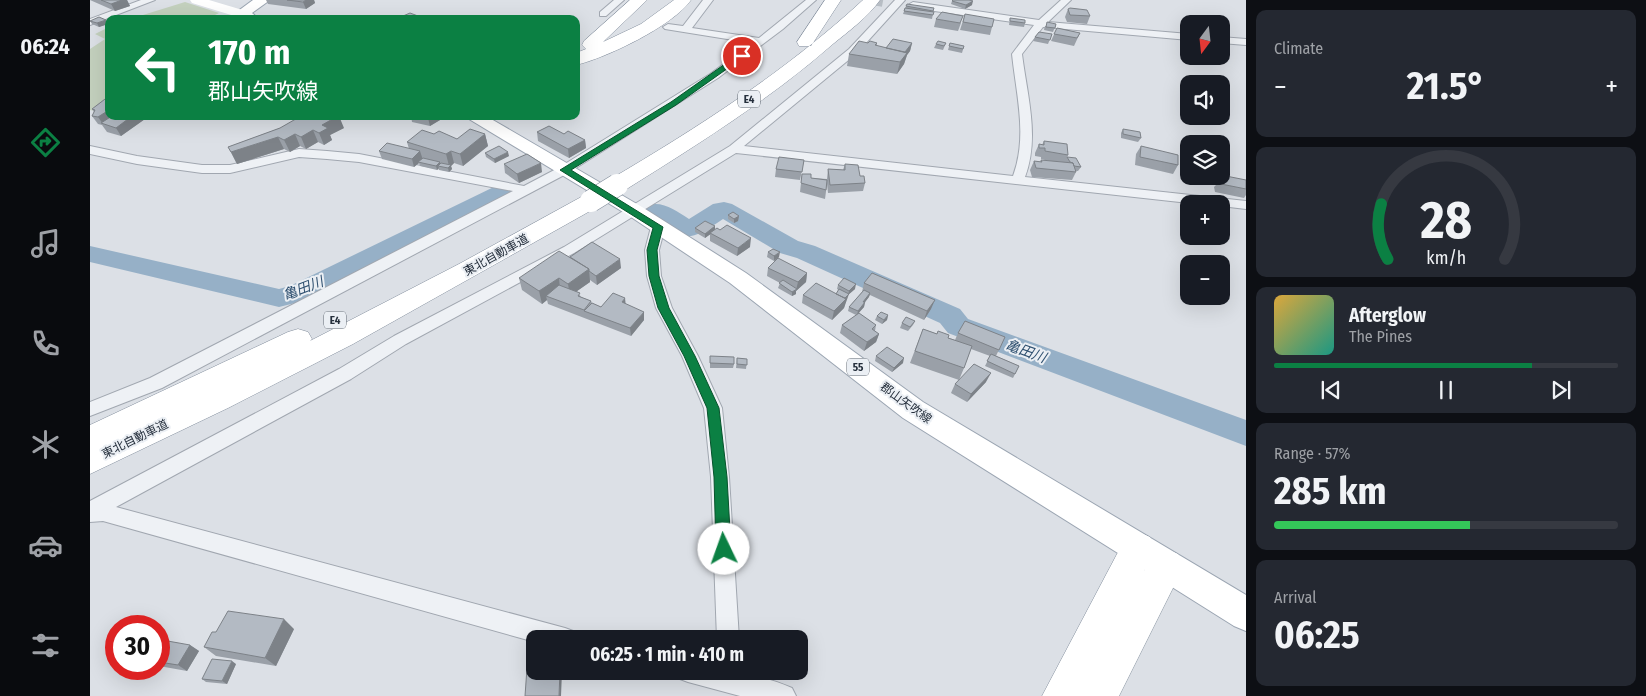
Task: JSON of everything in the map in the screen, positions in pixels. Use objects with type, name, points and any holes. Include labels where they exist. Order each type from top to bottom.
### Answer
[{"type":"highway","points":[[580,50],[607,31],[639,0]]},
{"type":"highway","points":[[580,58],[653,24],[666,16],[683,0]]},
{"type":"highway","points":[[805,42],[833,0]]},
{"type":"highway","name":"東北自動車道","points":[[609,182],[805,42],[854,0]]},
{"type":"highway","name":"東北自動車道","points":[[90,438],[378,299],[577,188],[609,182],[751,98],[878,1]]},
{"type":"highway","name":"東北自動車道","points":[[90,461],[327,345],[457,277],[577,188]]},
{"type":"highway","points":[[90,478],[248,395],[327,345]]},
{"type":"highway","points":[[1062,696],[1152,557]]},
{"type":"highway","points":[[1098,696],[1152,557]]},
{"type":"main road","points":[[248,15],[263,0]]},
{"type":"main road","name":"郡山矢吹線","points":[[479,120],[577,188],[635,211],[738,278],[913,410],[1246,614]]},
{"type":"street","points":[[109,15],[150,0]]},
{"type":"street","points":[[196,0],[240,15]]},
{"type":"street","points":[[603,14],[619,0]]},
{"type":"street","points":[[686,30],[708,0]]},
{"type":"street","points":[[90,150],[138,160],[202,169],[230,169],[299,153],[327,155],[359,158],[527,190],[577,188],[673,104],[761,41],[811,0]]},
{"type":"street","points":[[1018,180],[1022,173],[1026,109],[1017,54],[1033,31],[1066,0]]},
{"type":"street","points":[[878,1],[899,2],[1041,24],[1180,36]]},
{"type":"street","points":[[90,512],[345,374],[400,340],[569,250],[734,149],[853,51],[899,2]]},
{"type":"street","points":[[90,22],[105,16]]},
{"type":"street","points":[[668,26],[761,41]]},
{"type":"street","points":[[1230,41],[1246,42]]},
{"type":"street","points":[[734,149],[1246,205]]},
{"type":"street","points":[[90,409],[156,383],[527,190]]},
{"type":"street","points":[[658,227],[652,250],[656,284],[664,308],[690,356],[713,408],[720,477],[728,630]]},
{"type":"street","points":[[90,512],[104,512],[532,630]]},
{"type":"street","points":[[728,683],[784,696]]},
{"type":"green space","points":[[185,2],[219,13],[215,15],[143,15]]},
{"type":"green space","points":[[105,29],[105,39],[95,34]]},
{"type":"green space","points":[[105,39],[105,102],[95,111],[90,110],[90,49]]},
{"type":"building","points":[[101,0],[122,0],[111,4]]},
{"type":"building","points":[[287,0],[306,0],[303,2]]},
{"type":"building","points":[[953,0],[969,0],[973,1],[966,5]]},
{"type":"building","points":[[907,4],[934,8],[933,11],[906,6]]},
{"type":"building","points":[[905,8],[934,12],[933,15],[904,11]]},
{"type":"building","points":[[1068,9],[1087,10],[1090,16],[1070,15]]},
{"type":"building","points":[[942,12],[963,16],[960,23],[936,19]]},
{"type":"building","points":[[965,14],[994,19],[992,27],[963,22]]},
{"type":"building","points":[[99,17],[105,20],[97,23],[90,21]]},
{"type":"building","points":[[1010,18],[1025,20],[1025,23],[1010,21]]},
{"type":"building","points":[[1047,22],[1056,24],[1055,28],[1046,27]]},
{"type":"building","points":[[1057,28],[1080,33],[1077,38],[1054,34]]},
{"type":"building","points":[[1039,32],[1052,34],[1050,40],[1035,37]]},
{"type":"building","points":[[893,39],[912,43],[905,52],[886,48]]},
{"type":"building","points":[[859,41],[868,43],[870,41],[877,43],[875,45],[907,53],[900,62],[849,54]]},
{"type":"building","points":[[938,41],[946,43],[944,46],[936,44]]},
{"type":"building","points":[[950,43],[964,46],[963,49],[949,46]]},
{"type":"building","points":[[105,99],[105,113],[98,117],[92,116],[95,110],[92,109]]},
{"type":"building","points":[[106,120],[127,120],[116,128],[101,123]]},
{"type":"building","points":[[294,120],[331,120],[322,125],[328,128],[319,133],[313,130],[301,137],[295,134],[284,140],[278,137],[231,152],[228,147],[280,128]]},
{"type":"building","points":[[549,126],[564,134],[568,131],[585,140],[568,149],[537,132]]},
{"type":"building","points":[[470,129],[485,134],[460,154],[451,151],[446,154],[407,142],[422,130],[434,134],[439,131],[457,139]]},
{"type":"building","points":[[1123,129],[1140,132],[1141,138],[1123,134]]},
{"type":"building","points":[[1044,141],[1067,144],[1068,155],[1045,151],[1045,148],[1039,148],[1039,144],[1044,145]]},
{"type":"building","points":[[387,143],[420,151],[412,159],[379,151]]},
{"type":"building","points":[[499,146],[508,152],[494,159],[485,153]]},
{"type":"building","points":[[1141,146],[1178,155],[1178,165],[1140,157]]},
{"type":"building","points":[[527,154],[541,163],[517,174],[504,164]]},
{"type":"building","points":[[779,157],[804,160],[802,172],[776,169]]},
{"type":"building","points":[[1067,157],[1076,158],[1081,167],[1074,166]]},
{"type":"building","points":[[423,158],[440,162],[436,166],[418,162]]},
{"type":"building","points":[[1041,160],[1073,163],[1076,172],[1036,168],[1034,161],[1042,162]]},
{"type":"building","points":[[441,163],[451,165],[448,168],[438,166]]},
{"type":"building","points":[[845,164],[858,165],[860,176],[864,176],[865,183],[830,185],[828,169],[845,170]]},
{"type":"building","points":[[802,174],[811,174],[811,178],[827,180],[826,190],[801,183]]},
{"type":"building","points":[[1230,177],[1246,180],[1246,189],[1226,185],[1230,185]]},
{"type":"building","points":[[733,212],[739,216],[734,219],[728,215]]},
{"type":"building","points":[[705,221],[715,226],[705,234],[695,228]]},
{"type":"building","points":[[727,225],[751,238],[738,248],[710,233],[717,228],[720,230]]},
{"type":"building","points":[[592,242],[620,259],[596,276],[589,269],[570,257]]},
{"type":"building","points":[[773,249],[780,252],[774,256],[768,252]]},
{"type":"building","points":[[559,251],[589,269],[568,284],[559,278],[539,291],[519,278]]},
{"type":"building","points":[[778,258],[807,273],[798,282],[768,268]]},
{"type":"building","points":[[872,273],[935,300],[927,311],[864,283]]},
{"type":"building","points":[[844,278],[856,284],[849,291],[838,285]]},
{"type":"building","points":[[783,280],[797,289],[792,292],[779,283]]},
{"type":"building","points":[[816,283],[846,299],[834,311],[803,295]]},
{"type":"building","points":[[559,285],[580,293],[578,296],[591,301],[584,310],[546,296]]},
{"type":"building","points":[[839,289],[849,294],[845,298],[836,294]]},
{"type":"building","points":[[864,290],[870,293],[858,311],[849,307]]},
{"type":"building","points":[[613,293],[625,298],[622,302],[644,312],[630,328],[584,311],[592,303],[601,307]]},
{"type":"building","points":[[881,312],[888,315],[884,320],[877,316]]},
{"type":"building","points":[[859,313],[876,325],[872,329],[879,334],[867,342],[842,325]]},
{"type":"building","points":[[906,317],[915,321],[910,327],[902,323]]},
{"type":"building","points":[[965,321],[1005,337],[999,350],[958,333]]},
{"type":"building","points":[[923,329],[937,334],[938,331],[949,335],[948,338],[972,346],[964,368],[915,351]]},
{"type":"building","points":[[887,347],[904,358],[894,368],[876,356]]},
{"type":"building","points":[[991,354],[1019,366],[1015,374],[987,361]]},
{"type":"building","points":[[710,356],[734,357],[734,364],[710,363]]},
{"type":"building","points":[[737,358],[747,359],[747,365],[737,364]]},
{"type":"building","points":[[974,364],[991,373],[971,394],[955,384]]},
{"type":"building","points":[[228,611],[284,619],[265,658],[204,647],[212,632],[216,632]]},
{"type":"building","points":[[170,641],[190,645],[178,665],[170,664]]},
{"type":"building","points":[[212,659],[232,661],[222,681],[202,679]]},
{"type":"building","points":[[526,680],[560,680],[559,696],[525,696]]},
{"type":"waterway","name":"亀田川","points":[[90,254],[279,298],[298,293],[500,191]]},
{"type":"waterway","name":"亀田川","points":[[656,210],[690,230],[721,209],[724,209],[789,247],[806,252],[950,316],[958,326],[1246,433]]},
{"type":"tunnel","points":[[873,0],[884,2]]},
{"type":"route","points":[[724,549],[720,477],[713,408],[690,356],[664,308],[654,276],[652,250],[658,227],[635,211],[564,170],[673,104],[742,56]]}]
